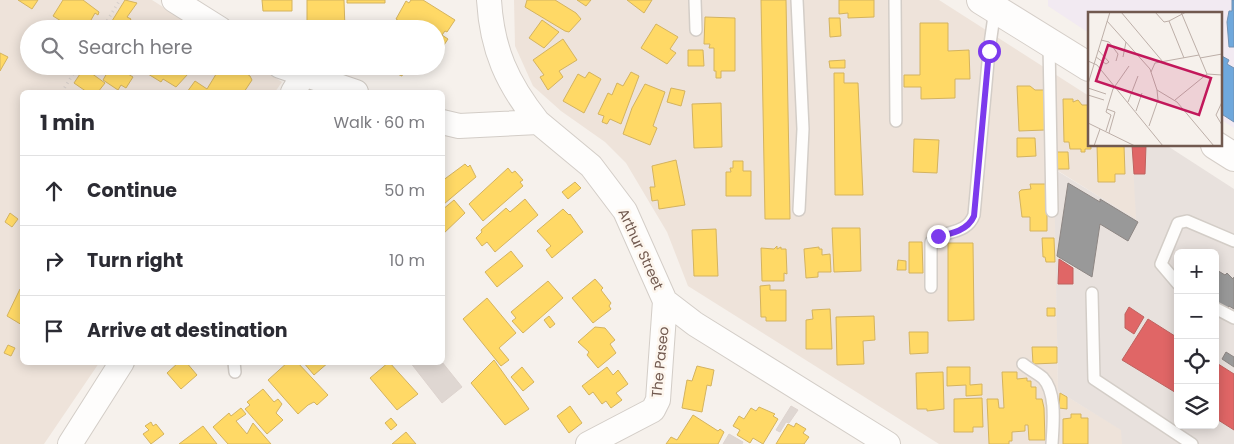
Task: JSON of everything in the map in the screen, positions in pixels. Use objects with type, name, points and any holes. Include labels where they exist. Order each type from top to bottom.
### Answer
[{"type":"street","points":[[174,0],[206,20]]},
{"type":"street","name":"Arthur Street","points":[[488,0],[495,45],[505,72],[518,97],[538,122],[591,166],[625,210],[666,302],[694,324],[888,444]]},
{"type":"street","points":[[994,3],[1049,42],[1088,66]]},
{"type":"street","points":[[298,83],[343,90]]},
{"type":"street","points":[[445,123],[459,126],[538,122]]},
{"type":"street","points":[[1217,146],[1234,157]]},
{"type":"street","name":"The Paseo","points":[[588,444],[653,410],[658,400],[666,302]]},
{"type":"street","points":[[70,444],[120,365]]},
{"type":"lane","points":[[695,0],[696,30]]},
{"type":"lane","points":[[797,0],[803,129],[799,210]]},
{"type":"lane","points":[[895,0],[896,121]]},
{"type":"lane","points":[[931,287],[931,242],[938,236],[963,229],[972,221],[974,216],[994,3]]},
{"type":"lane","points":[[1049,42],[1052,211]]},
{"type":"lane","points":[[1174,279],[1162,264],[1178,223],[1187,221],[1234,240]]},
{"type":"lane","points":[[1092,293],[1094,379],[1192,444]]},
{"type":"lane","points":[[1219,310],[1234,318]]},
{"type":"lane","points":[[1023,364],[1043,378],[1048,389],[1052,404],[1052,444]]},
{"type":"path","points":[[108,20],[120,0]]},
{"type":"path","points":[[63,90],[72,75]]},
{"type":"shaded area","points":[[0,0],[152,0],[184,20],[20,20],[20,75],[271,75],[282,82],[276,90],[20,90],[20,365],[98,365],[44,444],[0,444]]},
{"type":"shaded area","points":[[514,0],[939,0],[1088,95],[1088,146],[1132,146],[1137,220],[1055,169],[1058,391],[1122,430],[1122,444],[939,444],[688,286],[667,232],[626,163],[605,142],[561,111],[533,86],[515,46]]},
{"type":"shaded area","points":[[1048,0],[1234,0],[1234,128],[1222,120],[1222,12],[1088,12],[1088,32],[1048,6]]},
{"type":"shaded area","points":[[1132,146],[1168,146],[1234,189],[1234,444],[1122,444],[1121,430],[1058,391],[1054,169],[1136,219]]},
{"type":"building: Homes","points":[[18,0],[38,0],[32,9]]},
{"type":"building: Homes","points":[[63,0],[83,0],[99,12],[98,15],[95,13],[91,20],[59,20],[53,16]]},
{"type":"building: Homes","points":[[125,0],[137,3],[127,17],[130,20],[113,20]]},
{"type":"building: Homes","points":[[262,0],[292,0],[292,11],[263,11]]},
{"type":"building: Homes","points":[[307,0],[344,0],[345,20],[307,20]]},
{"type":"building: Homes","points":[[347,0],[385,0],[385,3],[347,3]]},
{"type":"building: Homes","points":[[411,0],[423,0],[455,20],[447,32],[445,31],[445,20],[396,19],[406,1],[409,3]]},
{"type":"building: Homes","points":[[527,0],[555,0],[576,13],[581,19],[569,32],[565,31],[525,7]]},
{"type":"building: Homes","points":[[577,0],[591,0],[586,6]]},
{"type":"building: Homes","points":[[627,0],[652,0],[644,13]]},
{"type":"building: Homes","points":[[761,0],[786,0],[790,219],[765,219]]},
{"type":"building: Homes","points":[[839,0],[874,0],[874,17],[848,18],[848,13],[839,14]]},
{"type":"building: Homes","points":[[705,17],[735,18],[735,71],[721,71],[721,78],[716,78],[716,71],[714,71],[714,48],[709,48],[710,44],[704,44]]},
{"type":"building: Homes","points":[[829,18],[840,18],[841,36],[830,37]]},
{"type":"building: Homes","points":[[542,20],[559,32],[544,48],[529,38]]},
{"type":"building: Homes","points":[[920,23],[948,23],[948,51],[969,50],[970,79],[955,79],[955,98],[921,99],[921,87],[904,87],[904,75],[920,75]]},
{"type":"building: Homes","points":[[656,24],[678,37],[670,49],[676,53],[667,64],[641,48]]},
{"type":"building: Homes","points":[[563,39],[577,60],[559,71],[563,77],[548,90],[540,77],[544,75],[533,60]]},
{"type":"building: Homes","points":[[688,50],[703,50],[704,66],[688,66]]},
{"type":"building: Homes","points":[[0,53],[8,57],[0,71]]},
{"type":"building: Homes","points":[[845,60],[845,68],[830,68],[829,61]]},
{"type":"building: Homes","points":[[589,72],[601,79],[584,113],[563,101],[578,74],[585,78]]},
{"type":"building: Homes","points":[[631,72],[639,76],[621,124],[610,119],[607,124],[602,122],[604,116],[598,114],[608,93],[612,95],[617,83],[623,86]]},
{"type":"building: Homes","points":[[834,73],[844,73],[844,83],[858,83],[863,195],[835,195]]},
{"type":"building: Homes","points":[[79,75],[94,75],[105,83],[100,90],[84,90],[74,83]]},
{"type":"building: Homes","points":[[106,75],[130,75],[133,77],[126,88],[121,85],[118,90],[103,80]]},
{"type":"building: Homes","points":[[150,75],[187,75],[176,87],[163,79],[161,82]]},
{"type":"building: Homes","points":[[216,75],[248,75],[252,80],[245,90],[188,90],[195,81],[207,89]]},
{"type":"building: Homes","points":[[645,84],[665,92],[653,126],[657,128],[650,145],[623,134],[632,108]]},
{"type":"building: Homes","points":[[1017,86],[1030,86],[1035,90],[1044,90],[1045,130],[1019,131]]},
{"type":"building: Homes","points":[[671,88],[685,91],[681,106],[667,102]]},
{"type":"building: Homes","points":[[1063,99],[1073,99],[1073,102],[1078,100],[1082,105],[1088,105],[1088,146],[1091,146],[1091,149],[1085,149],[1085,152],[1081,152],[1081,149],[1070,149],[1069,142],[1064,142]]},
{"type":"building: Homes","points":[[721,103],[722,147],[694,148],[692,104]]},
{"type":"building: Homes","points":[[1017,138],[1035,138],[1036,156],[1017,157]]},
{"type":"building: Homes","points":[[914,139],[939,140],[937,173],[913,172]]},
{"type":"building: Homes","points":[[1097,146],[1124,146],[1125,174],[1115,174],[1115,182],[1098,182]]},
{"type":"building: Homes","points":[[1056,152],[1068,152],[1069,169],[1057,169]]},
{"type":"building: Homes","points":[[676,160],[685,205],[659,209],[658,200],[652,201],[650,187],[655,187],[652,166]]},
{"type":"building: Homes","points":[[733,161],[743,161],[743,171],[751,171],[751,196],[726,196],[726,172],[731,172],[730,168],[733,168]]},
{"type":"building: Homes","points":[[465,164],[468,167],[470,165],[476,177],[445,203],[445,179]]},
{"type":"building: Homes","points":[[508,168],[512,173],[515,171],[523,180],[520,182],[523,186],[483,221],[469,204]]},
{"type":"building: Homes","points":[[575,182],[581,188],[568,199],[562,192]]},
{"type":"building: Homes","points":[[1030,184],[1047,184],[1047,231],[1030,231],[1030,217],[1022,217],[1019,192],[1031,189]]},
{"type":"building: Homes","points":[[525,199],[538,215],[495,252],[487,242],[482,246],[476,238],[482,232],[481,230],[506,208],[510,212]]},
{"type":"building: Homes","points":[[454,200],[465,213],[445,232],[445,208]]},
{"type":"building: Homes","points":[[563,209],[570,214],[583,232],[552,258],[546,250],[551,246],[537,231]]},
{"type":"building: Homes","points":[[10,213],[18,219],[12,227],[5,222]]},
{"type":"building: Homes","points":[[832,228],[860,228],[861,271],[834,272]]},
{"type":"building: Homes","points":[[716,229],[718,276],[694,276],[692,230]]},
{"type":"building: Homes","points":[[1042,238],[1054,238],[1055,262],[1046,262],[1045,257],[1043,257]]},
{"type":"building: Homes","points":[[909,242],[922,242],[923,273],[909,273]]},
{"type":"building: Homes","points":[[948,243],[973,243],[974,320],[948,321]]},
{"type":"building: Homes","points":[[777,246],[777,249],[781,247],[781,249],[786,249],[787,274],[784,273],[784,281],[762,281],[761,248],[774,249]]},
{"type":"building: Homes","points":[[819,247],[819,249],[822,249],[822,255],[830,254],[831,272],[818,272],[818,277],[806,278],[804,249]]},
{"type":"building: Homes","points":[[511,251],[523,266],[497,287],[485,272]]},
{"type":"building: Homes","points":[[898,260],[906,261],[906,270],[897,270]]},
{"type":"building: Homes","points":[[595,279],[603,288],[601,290],[611,303],[609,306],[611,309],[593,323],[572,298]]},
{"type":"building: Homes","points":[[548,281],[563,298],[523,333],[512,321],[516,318],[511,312]]},
{"type":"building: Homes","points":[[770,285],[770,290],[786,290],[786,321],[766,321],[766,317],[761,317],[760,286]]},
{"type":"building: Homes","points":[[20,289],[20,324],[7,316]]},
{"type":"building: Homes","points":[[487,298],[516,333],[499,348],[509,360],[501,366],[463,319]]},
{"type":"building: Homes","points":[[1047,308],[1055,308],[1055,316],[1047,316]]},
{"type":"building: Homes","points":[[830,309],[832,349],[806,349],[806,320],[813,319],[812,310]]},
{"type":"building: Homes","points":[[549,316],[555,324],[550,328],[544,320]]},
{"type":"building: Homes","points":[[874,316],[875,340],[863,341],[864,364],[837,365],[836,317]]},
{"type":"building: Homes","points":[[595,327],[605,328],[615,340],[610,344],[616,353],[598,368],[587,355],[589,352],[578,342]]},
{"type":"building: Homes","points":[[909,332],[928,332],[928,353],[910,354]]},
{"type":"building: Homes","points":[[8,345],[15,348],[11,356],[4,353]]},
{"type":"building: Homes","points":[[1032,347],[1057,347],[1057,363],[1033,364]]},
{"type":"building: Homes","points":[[494,360],[529,409],[505,425],[471,383]]},
{"type":"building: Homes","points":[[176,365],[189,365],[197,375],[181,389],[167,373]]},
{"type":"building: Homes","points":[[285,365],[300,365],[328,395],[317,405],[314,402],[298,414],[268,380]]},
{"type":"building: Homes","points":[[306,365],[326,365],[314,375]]},
{"type":"building: Homes","points":[[385,365],[392,365],[418,394],[397,410],[370,378]]},
{"type":"building: Homes","points":[[697,366],[714,370],[711,386],[707,385],[702,412],[682,408],[687,380],[692,381]]},
{"type":"building: Homes","points":[[522,367],[534,382],[523,391],[511,377]]},
{"type":"building: Homes","points":[[607,367],[613,375],[618,370],[628,384],[616,393],[622,400],[611,408],[606,401],[602,404],[593,392],[589,395],[582,386]]},
{"type":"building: Homes","points":[[947,367],[970,367],[970,385],[982,384],[982,395],[966,396],[966,385],[947,386]]},
{"type":"building: Homes","points":[[943,372],[944,409],[927,411],[927,409],[917,409],[916,373]]},
{"type":"building: Homes","points":[[1002,372],[1017,372],[1017,379],[1027,378],[1027,381],[1031,381],[1031,387],[1036,387],[1036,399],[1042,399],[1044,408],[1045,440],[1029,440],[1028,425],[1025,425],[1025,431],[1012,432],[1012,441],[1009,441],[1009,444],[989,444],[987,399],[998,399],[999,408],[1004,408]]},
{"type":"building: Homes","points":[[263,389],[274,402],[278,399],[282,404],[276,413],[283,420],[267,434],[245,409],[250,405],[247,402]]},
{"type":"building: Homes","points":[[1060,393],[1067,397],[1067,409],[1059,408]]},
{"type":"building: Homes","points":[[982,398],[983,427],[973,427],[973,432],[954,432],[954,399]]},
{"type":"building: Homes","points":[[570,406],[582,423],[569,433],[557,416]]},
{"type":"building: Homes","points":[[759,407],[775,414],[773,416],[778,419],[763,444],[753,438],[750,443],[737,435],[740,430],[733,426],[739,416],[744,419],[751,408],[756,411]]},
{"type":"building: Homes","points":[[241,408],[246,414],[236,421],[247,434],[253,423],[271,444],[228,444],[213,427],[229,413],[231,416]]},
{"type":"building: Homes","points":[[1071,414],[1081,414],[1081,418],[1088,418],[1088,444],[1063,444],[1063,419],[1071,418]]},
{"type":"building: Homes","points":[[693,415],[718,431],[720,429],[724,432],[718,444],[666,444],[671,437],[677,440]]},
{"type":"building: Homes","points":[[391,418],[397,425],[391,430],[385,423]]},
{"type":"building: Homes","points":[[151,422],[153,426],[156,424],[164,434],[151,444],[143,434],[149,430],[145,426]]},
{"type":"building: Homes","points":[[796,423],[806,429],[803,433],[809,437],[804,444],[776,444],[788,424],[794,427]]},
{"type":"building: Homes","points":[[203,426],[217,444],[179,444]]},
{"type":"building: Homes","points":[[406,432],[416,444],[392,444]]},
{"type":"building: Shops","points":[[1132,146],[1146,146],[1145,174],[1134,174]]},
{"type":"building: Shops","points":[[1059,259],[1073,268],[1073,284],[1058,284]]},
{"type":"building: Shops","points":[[1129,307],[1144,317],[1134,334],[1125,328],[1125,314]]},
{"type":"building: Shops","points":[[1148,319],[1174,335],[1174,392],[1122,360]]},
{"type":"building: Shops","points":[[1219,365],[1234,374],[1234,430],[1219,421]]},
{"type":"building: Schools","points":[[1232,0],[1234,0],[1234,47],[1229,47],[1227,22],[1229,11],[1232,11]]},
{"type":"building: Schools","points":[[1222,56],[1229,60],[1227,64],[1234,68],[1234,122],[1222,114]]},
{"type":"building: Industry","points":[[1068,183],[1100,202],[1100,199],[1138,222],[1128,241],[1100,224],[1092,277],[1057,256]]},
{"type":"building: Industry","points":[[1219,271],[1225,275],[1227,273],[1233,279],[1234,277],[1234,309],[1229,306],[1228,309],[1219,303]]},
{"type":"building: Industry","points":[[1226,352],[1234,357],[1234,367],[1222,359]]},
{"type":"building: Other","points":[[412,365],[444,365],[462,387],[442,403]]},
{"type":"building: Other","points":[[791,406],[798,410],[789,423],[786,422],[780,432],[776,430]]},
{"type":"building: Other","points":[[729,434],[743,442],[742,444],[723,444]]},
{"type":"route","points":[[938,236],[955,233],[963,229],[972,221],[974,216],[989,51]]}]
